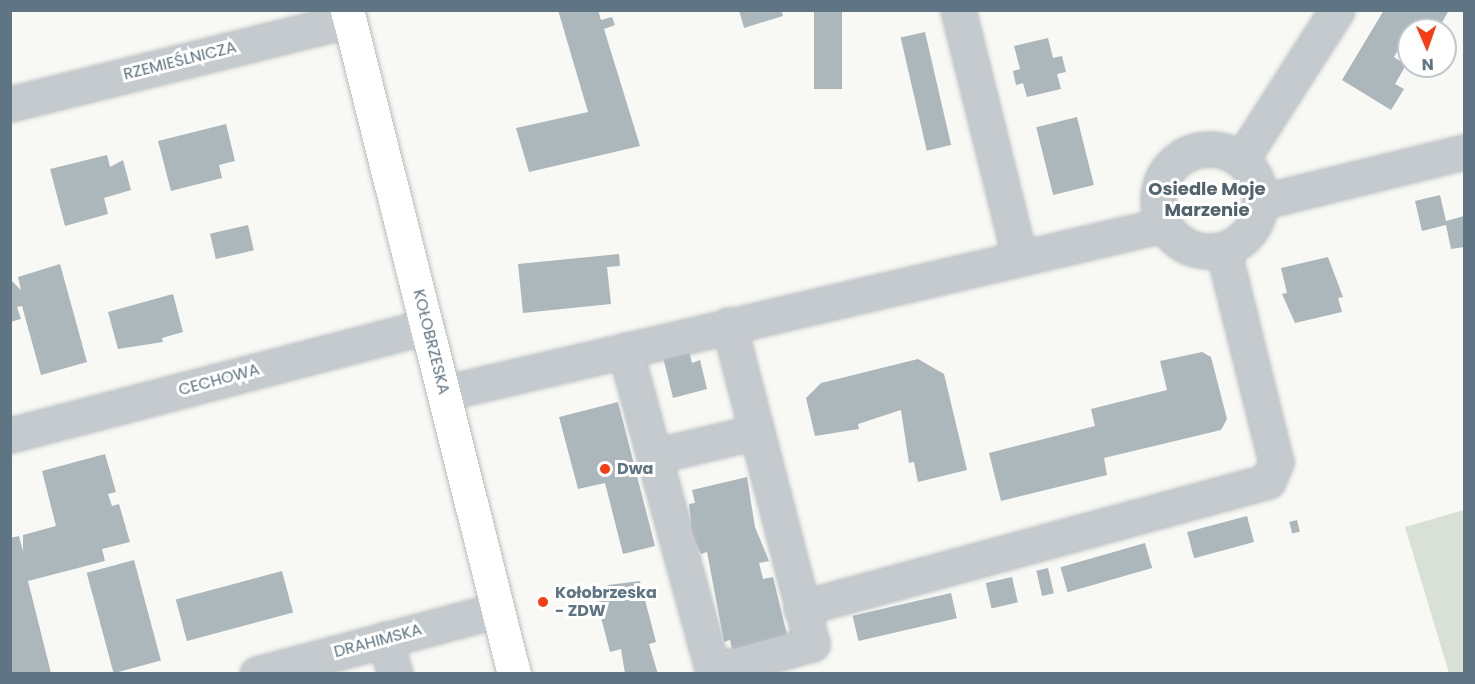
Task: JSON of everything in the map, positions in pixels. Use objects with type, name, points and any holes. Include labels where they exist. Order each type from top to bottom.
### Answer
[{"type":"main road","name":"KOŁOBRZESKA","points":[[348,15],[514,674]]},
{"type":"street","points":[[958,10],[1020,258]]},
{"type":"street","points":[[1241,160],[1337,10]]},
{"type":"street","name":"RZEMIEŚLNICZA","points":[[10,104],[348,15]]},
{"type":"street","points":[[1203,149],[1241,160],[1258,186],[1260,202],[1249,232],[1222,250],[1200,251],[1178,242],[1163,225],[1157,206],[1168,168],[1203,149]]},
{"type":"street","points":[[1260,202],[1464,152]]},
{"type":"street","points":[[444,393],[1163,225]]},
{"type":"street","points":[[801,608],[1268,481],[1276,462],[1222,250]]},
{"type":"street","points":[[625,350],[713,671],[812,644],[729,325]]},
{"type":"street","name":"CECHOWA","points":[[10,435],[427,326]]},
{"type":"street","points":[[654,456],[756,432]]},
{"type":"street","name":"DRAHIMSKA","points":[[257,674],[498,610]]},
{"type":"street","points":[[386,639],[395,674]]},
{"type":"shaded area","points":[[1464,510],[1464,673],[1449,673],[1405,527]]},
{"type":"building","points":[[558,10],[598,10],[601,20],[612,17],[615,25],[604,29],[640,146],[529,172],[516,128],[588,112]]},
{"type":"building","points":[[739,10],[781,10],[783,16],[744,28]]},
{"type":"building","points":[[814,10],[842,10],[842,89],[814,89]]},
{"type":"building","points":[[1384,10],[1449,10],[1444,18],[1397,18],[1397,52],[1394,57],[1397,59],[1398,78],[1395,84],[1404,89],[1391,110],[1342,80]]},
{"type":"building","points":[[925,32],[951,145],[927,151],[901,38]]},
{"type":"building","points":[[1048,38],[1053,58],[1062,56],[1066,72],[1057,74],[1061,89],[1027,97],[1023,83],[1016,85],[1013,71],[1020,69],[1014,46]]},
{"type":"building","points":[[1077,117],[1094,185],[1053,195],[1036,127]]},
{"type":"building","points":[[226,124],[235,161],[219,165],[222,178],[171,191],[158,141]]},
{"type":"building","points":[[107,155],[110,167],[123,160],[131,190],[104,198],[108,214],[65,226],[50,169]]},
{"type":"building","points":[[1440,195],[1446,221],[1464,216],[1464,247],[1451,249],[1446,225],[1422,231],[1415,201]]},
{"type":"building","points":[[248,225],[254,250],[216,259],[210,234]]},
{"type":"building","points":[[619,254],[620,266],[607,267],[611,304],[523,313],[518,264]]},
{"type":"building","points":[[1328,257],[1343,297],[1338,298],[1342,312],[1295,323],[1282,294],[1287,293],[1281,268]]},
{"type":"building","points":[[60,264],[87,362],[41,375],[22,306],[17,307],[21,319],[10,322],[10,279],[21,290],[18,277]]},
{"type":"building","points":[[173,294],[183,332],[162,338],[163,342],[118,349],[108,312]]},
{"type":"building","points":[[687,343],[692,363],[700,360],[707,389],[673,398],[661,349]]},
{"type":"building","points":[[1202,352],[1211,357],[1227,419],[1221,430],[1104,458],[1107,475],[1001,501],[989,453],[1095,426],[1091,409],[1167,390],[1160,361]]},
{"type":"building","points":[[918,359],[944,374],[967,470],[918,482],[914,462],[909,463],[901,410],[858,424],[859,429],[815,436],[806,398],[821,383]]},
{"type":"building","points":[[618,402],[655,546],[623,554],[605,483],[578,489],[559,417]]},
{"type":"building","points":[[105,454],[116,492],[108,494],[112,506],[119,504],[130,542],[102,549],[105,561],[28,581],[51,673],[10,674],[10,538],[19,536],[23,551],[23,535],[56,526],[42,471]]},
{"type":"building","points":[[747,477],[755,527],[769,561],[759,563],[763,579],[773,577],[789,643],[734,657],[730,640],[724,642],[707,552],[701,554],[692,534],[689,504],[695,503],[692,490]]},
{"type":"building","points":[[1247,516],[1254,542],[1194,558],[1187,532]]},
{"type":"building","points":[[1297,520],[1300,532],[1292,534],[1289,522]]},
{"type":"building","points":[[1145,543],[1152,568],[1068,592],[1060,567]]},
{"type":"building","points":[[134,560],[161,660],[114,673],[87,573]]},
{"type":"building","points":[[1048,568],[1054,593],[1042,596],[1036,571]]},
{"type":"building","points":[[282,571],[293,613],[187,641],[176,599]]},
{"type":"building","points":[[1012,577],[1018,602],[992,608],[986,583]]},
{"type":"building","points":[[640,581],[656,642],[649,644],[658,674],[625,674],[621,649],[610,652],[597,602],[605,600],[608,585]]},
{"type":"building","points":[[951,593],[957,618],[858,641],[853,616]]},
{"type":"place","name":"Dwa","points":[[605,469]]},
{"type":"place","name":"Kołobrzeska - ZDW","points":[[543,602]]},
{"type":"district","name":"Osiedle Moje Marzenie","points":[[1207,200]]}]
